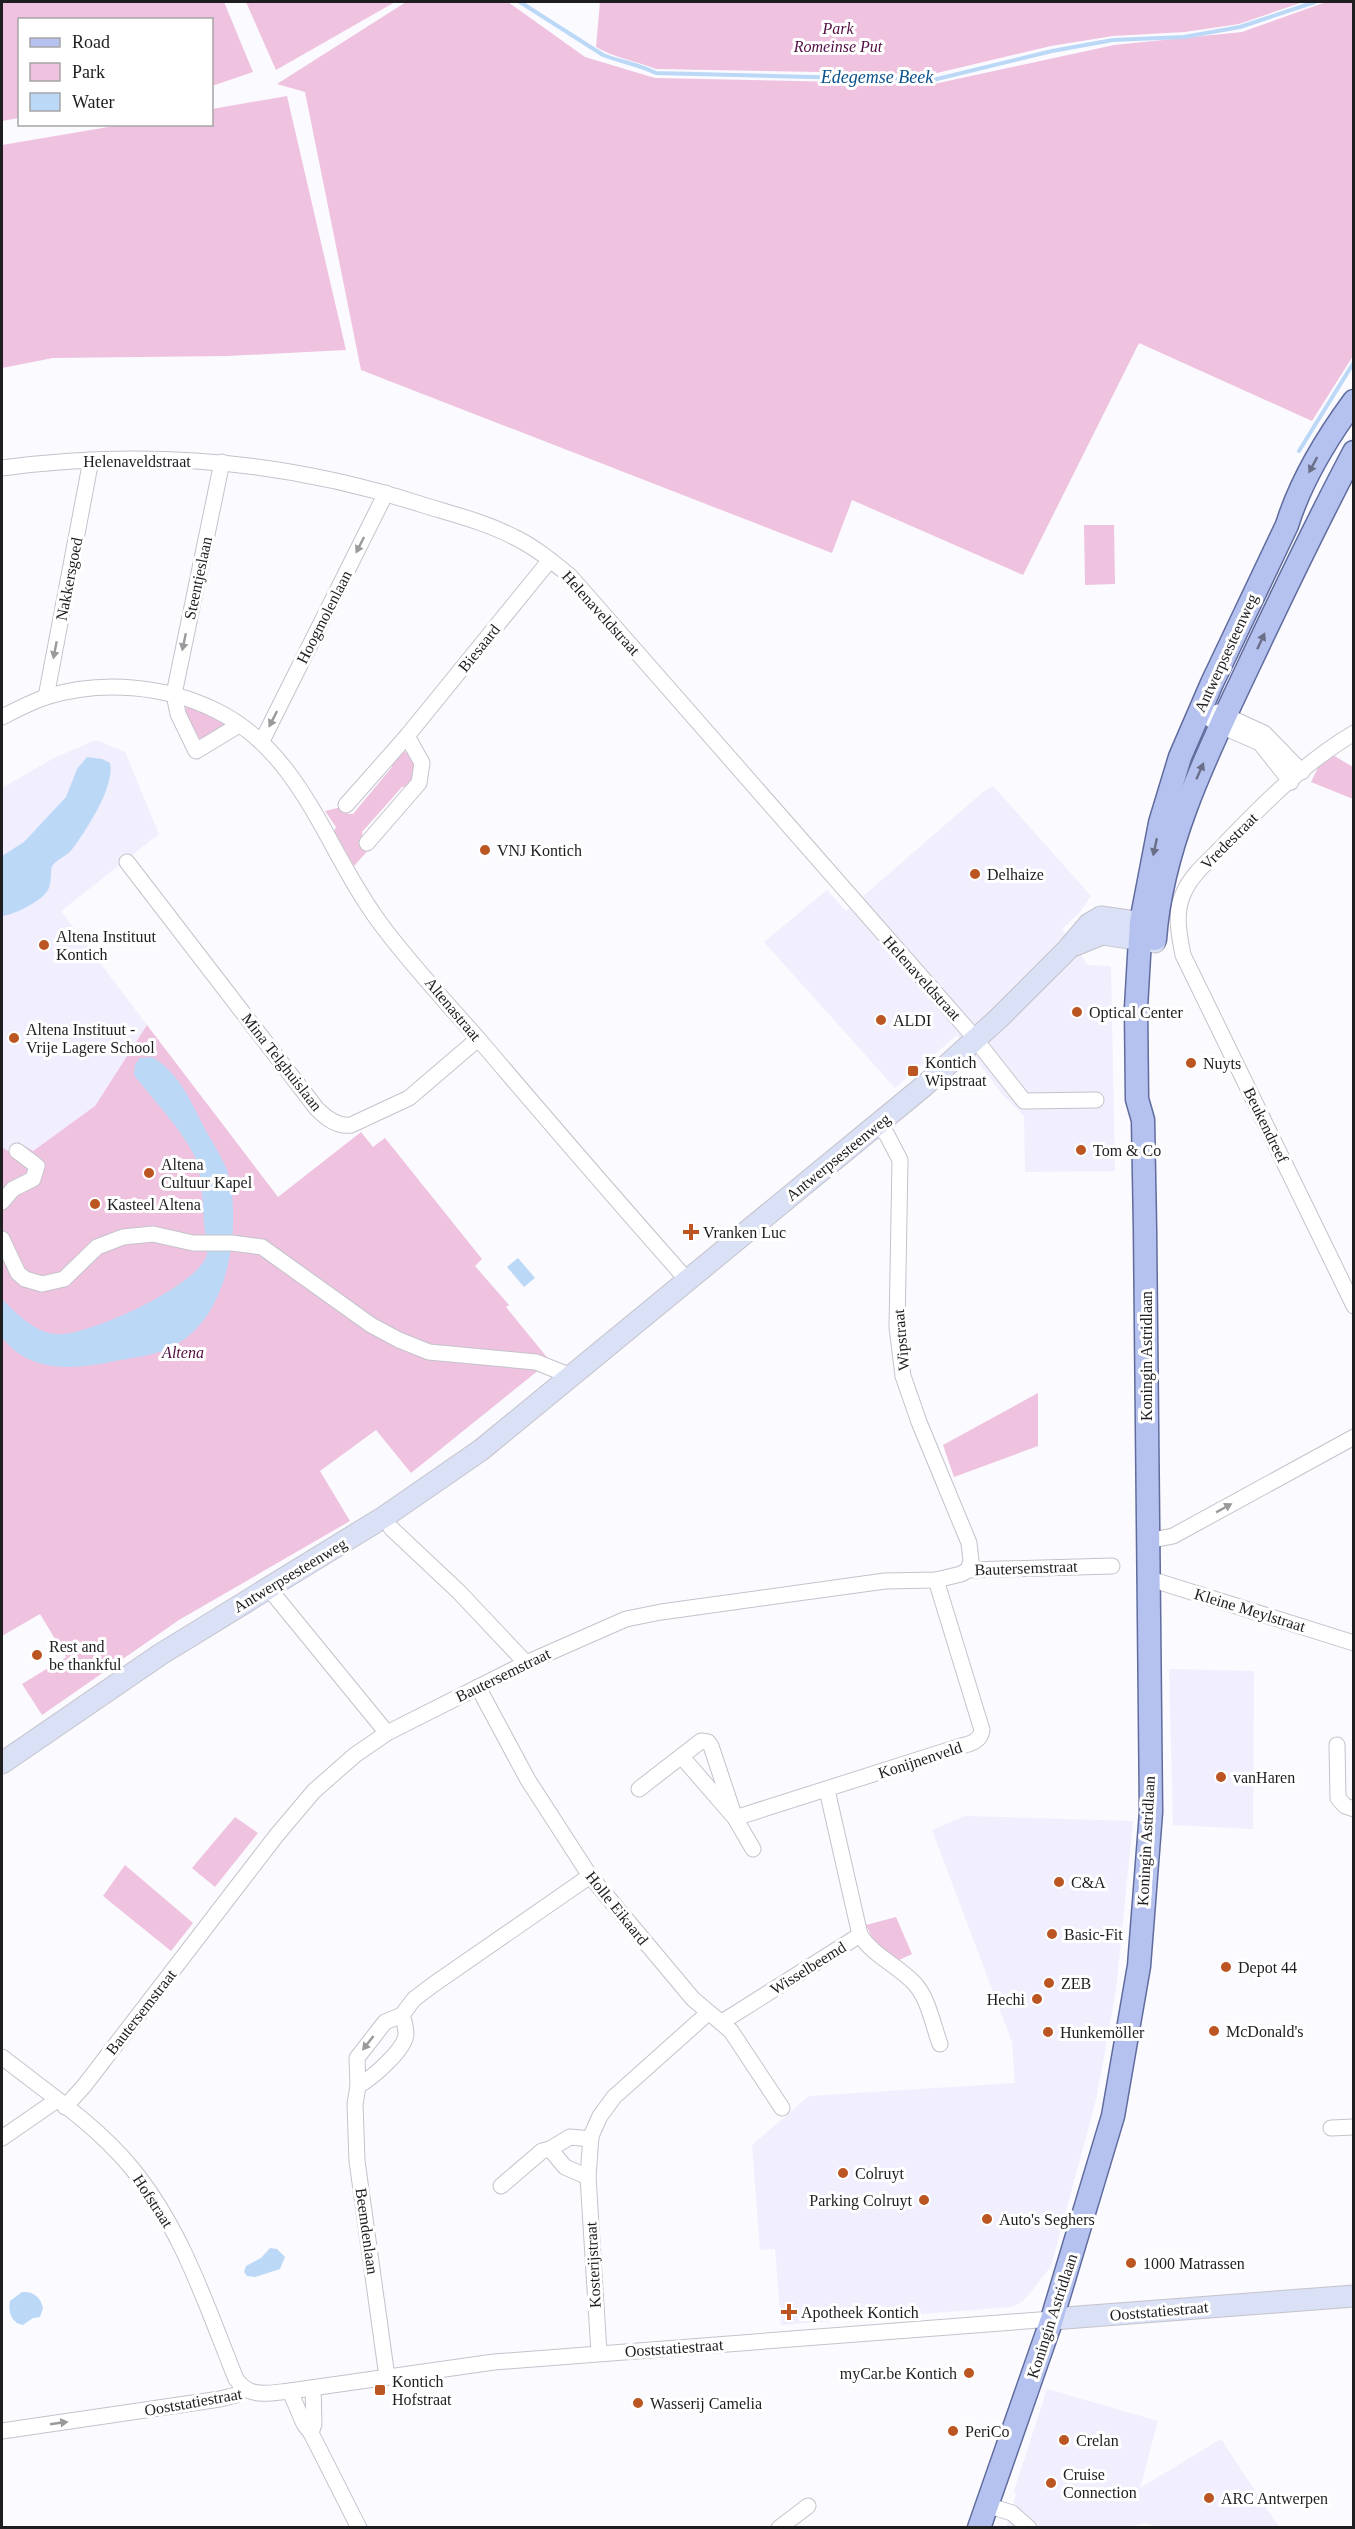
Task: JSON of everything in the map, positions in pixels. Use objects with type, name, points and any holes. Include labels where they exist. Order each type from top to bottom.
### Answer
[{"type":"main road","name":"Antwerpsesteenweg","points":[[1148,932],[1160,823],[1180,756],[1287,525],[1294,502],[1332,430],[1353,400]]},
{"type":"main road","name":"Antwerpsesteenweg","points":[[1148,932],[1189,798],[1223,720],[1353,452]]},
{"type":"main road","name":"Koningin Astridlaan","points":[[979,2528],[1052,2319],[1113,2116],[1139,1966],[1151,1812],[1143,1120],[1149,1100],[1151,998],[1148,932]]},
{"type":"street","name":"Helenaveldstraat","points":[[2,468],[91,460],[163,458],[222,462],[307,473],[386,493],[486,525],[515,537],[570,576],[976,1039],[1024,1101],[1096,1100]]},
{"type":"street","name":"Nakkersgoed","points":[[46,697],[91,460]]},
{"type":"street","name":"Steentjeslaan","points":[[174,694],[222,462]]},
{"type":"street","name":"Hoogmolenlaan","points":[[262,741],[386,493]]},
{"type":"street","name":"Biesaard","points":[[346,804],[407,736],[550,560]]},
{"type":"street","name":"Altenastraat","points":[[2,717],[46,697],[116,687],[174,694],[218,711],[262,741],[281,762],[313,808],[380,923],[688,1281]]},
{"type":"street","points":[[174,694],[178,714],[196,751],[239,725]]},
{"type":"street","points":[[1200,709],[1260,743],[1296,777]]},
{"type":"street","name":"Vredestraat","points":[[1179,908],[1192,877],[1242,825],[1296,777],[1353,733]]},
{"type":"street","points":[[367,843],[419,783],[422,763],[407,736]]},
{"type":"street","name":"Mina Telghuislaan","points":[[127,862],[317,1109],[337,1124],[351,1125],[409,1098],[478,1039]]},
{"type":"street","name":"Beukendreef","points":[[1179,908],[1177,921],[1183,956],[1353,1306]]},
{"type":"street","name":"Antwerpsesteenweg","points":[[2,1763],[161,1654],[393,1510],[481,1450],[688,1281],[882,1130],[1067,950],[1082,930],[1101,917],[1148,932]]},
{"type":"street","name":"Wipstraat","points":[[882,1130],[900,1160],[897,1327],[903,1376],[919,1422],[969,1543],[971,1561],[968,1570]]},
{"type":"street","points":[[2,1202],[13,1188],[33,1179],[38,1166],[17,1151]]},
{"type":"street","points":[[2,1239],[18,1273],[42,1284],[64,1279],[97,1247],[123,1237],[153,1234],[207,1245],[232,1243],[262,1247],[370,1325],[399,1340],[429,1352],[536,1362],[571,1376]]},
{"type":"street","points":[[1147,1541],[1173,1536],[1353,1437]]},
{"type":"street","points":[[391,1528],[459,1592],[526,1663]]},
{"type":"street","name":"Bautersemstraat","points":[[2,2138],[61,2103],[84,2086],[276,1836],[314,1791],[355,1755],[387,1733],[526,1663],[607,1626],[642,1615],[885,1581],[936,1580],[968,1570],[1112,1566]]},
{"type":"street","name":"Kleine Meylstraat","points":[[1147,1578],[1353,1642]]},
{"type":"street","name":"Konijnenveld","points":[[735,1818],[976,1741],[981,1736],[982,1730],[936,1580]]},
{"type":"street","points":[[274,1596],[387,1733]]},
{"type":"street","name":"Holle Eikaard","points":[[478,1687],[528,1780],[590,1876],[693,1999],[731,2031],[782,2108]]},
{"type":"street","points":[[639,1789],[701,1741],[708,1742],[735,1818]]},
{"type":"street","points":[[1337,1745],[1338,1798],[1345,1806],[1353,1809]]},
{"type":"street","points":[[682,1757],[735,1818],[753,1849]]},
{"type":"street","name":"Wisselbeemd","points":[[722,2022],[860,1935],[826,1790]]},
{"type":"street","name":"Beemdenlaan","points":[[387,2377],[357,2161],[355,2104],[358,2086],[356,2063],[359,2054],[385,2022],[402,2015],[414,1999],[590,1876]]},
{"type":"street","points":[[860,1935],[875,1954],[907,1977],[918,1988],[940,2044]]},
{"type":"street","name":"Kosterijstraat","points":[[599,2353],[588,2177],[591,2139],[600,2116],[614,2097],[708,2013]]},
{"type":"street","points":[[358,2086],[374,2077],[403,2042],[406,2033],[402,2015]]},
{"type":"street","name":"Hofstraat","points":[[2,2057],[86,2122],[130,2166],[151,2195],[183,2248],[236,2379],[244,2389]]},
{"type":"street","points":[[1331,2128],[1353,2127]]},
{"type":"street","points":[[501,2186],[542,2151],[570,2137],[591,2139]]},
{"type":"street","points":[[550,2149],[565,2167],[588,2177]]},
{"type":"street","name":"Ooststatiestraat","points":[[2,2431],[220,2399],[236,2395],[244,2389],[262,2394],[290,2391],[494,2362],[1353,2296]]},
{"type":"street","points":[[311,2433],[314,2424],[313,2388]]},
{"type":"street","points":[[290,2391],[304,2424],[311,2433],[359,2528]]},
{"type":"street","points":[[987,2505],[1012,2513],[1029,2528]]},
{"type":"street","points":[[779,2528],[808,2506]]},
{"type":"shaded area","name":"Altena Instituut Kontich","points":[[96,740],[125,752],[159,834],[61,911],[147,1025],[95,1106],[33,1151],[11,1153],[2,1147],[2,788],[54,758]]},
{"type":"shaded area","points":[[993,786],[1091,896],[1079,913],[1062,929],[1088,965],[1111,966],[1115,1171],[1025,1172],[1024,1116],[1002,1094],[957,1035],[895,1088],[764,942],[827,890],[846,911],[983,792]]},
{"type":"shaded area","points":[[1169,1669],[1254,1671],[1253,1829],[1173,1825]]},
{"type":"shaded area","points":[[965,1816],[1133,1821],[1116,1990],[1096,2100],[1051,2266],[1023,2301],[1012,2307],[781,2325],[775,2249],[760,2250],[752,2145],[809,2096],[1015,2083],[1012,2042],[932,1830]]},
{"type":"shaded area","points":[[1047,2389],[1158,2421],[1140,2488],[1221,2439],[1279,2527],[1159,2528],[1147,2523],[1123,2528],[1006,2528],[1016,2495],[1014,2491]]},
{"type":"green space","points":[[2,2],[224,2],[253,72],[213,86],[213,18],[18,18],[18,118],[2,121]]},
{"type":"green space","points":[[246,2],[395,2],[276,70]]},
{"type":"green space","points":[[406,2],[508,2],[585,57],[655,78],[934,84],[1114,45],[1242,32],[1326,2],[1353,2],[1353,356],[1312,421],[1139,343],[1023,575],[852,500],[832,553],[361,370],[305,92],[277,84]]},
{"type":"green space","name":"Park Romeinse Put","points":[[600,2],[1303,2],[1239,24],[1185,32],[1113,36],[1051,46],[933,74],[656,69],[596,47]]},
{"type":"green space","points":[[287,96],[346,350],[227,356],[53,358],[2,368],[2,145],[114,126],[213,126],[213,109]]},
{"type":"green space","points":[[1084,525],[1114,525],[1115,584],[1085,585]]},
{"type":"green space","points":[[187,705],[216,716],[226,725],[205,739],[199,738],[185,711]]},
{"type":"green space","points":[[401,751],[408,753],[416,773],[409,786],[402,787],[362,832],[363,839],[371,847],[354,866],[334,831],[336,827],[325,811],[341,807],[348,814],[353,814],[392,767],[391,760]]},
{"type":"green space","points":[[1326,751],[1353,767],[1353,799],[1311,782]]},
{"type":"green space","name":"Altena","points":[[147,1025],[278,1197],[361,1132],[373,1147],[385,1138],[482,1259],[475,1266],[509,1305],[506,1307],[550,1361],[411,1473],[376,1430],[320,1471],[350,1521],[179,1620],[42,1715],[22,1684],[66,1657],[40,1614],[2,1636],[2,1147],[11,1153],[18,1142],[33,1151],[95,1106]]},
{"type":"green space","points":[[1038,1393],[1038,1446],[954,1477],[943,1445]]},
{"type":"green space","points":[[235,1817],[258,1833],[215,1887],[192,1868]]},
{"type":"green space","points":[[125,1865],[193,1923],[171,1951],[103,1896]]},
{"type":"green space","points":[[896,1917],[912,1954],[897,1961],[878,1950],[866,1925]]},
{"type":"water","points":[[87,757],[102,759],[110,763],[108,783],[99,807],[71,851],[52,866],[50,884],[45,894],[27,907],[2,916],[2,856],[24,842],[66,797],[77,769]]},
{"type":"water","points":[[152,1057],[170,1071],[183,1088],[221,1156],[229,1178],[233,1231],[225,1277],[217,1299],[205,1318],[190,1335],[158,1353],[75,1367],[51,1366],[28,1359],[2,1338],[2,1299],[25,1321],[39,1329],[54,1334],[69,1333],[114,1319],[164,1294],[200,1267],[207,1254],[203,1198],[197,1162],[174,1124],[134,1075],[135,1064],[140,1058]]},
{"type":"water","points":[[518,1258],[535,1278],[524,1287],[507,1267]]},
{"type":"water","points":[[270,2248],[277,2249],[285,2257],[280,2269],[255,2277],[247,2276],[244,2272],[246,2266],[261,2258]]},
{"type":"water","points":[[22,2292],[36,2296],[43,2308],[40,2317],[33,2318],[23,2325],[13,2319],[10,2309],[10,2301]]},
{"type":"waterway","name":"Edegemse Beek","points":[[520,2],[603,55],[656,73],[933,80],[1052,51],[1113,40],[1184,37],[1240,27],[1315,2]]},
{"type":"waterway","name":"Edegemse Beek","points":[[1299,451],[1354,362]]},
{"type":"place","name":"VNJ Kontich","points":[[485,850]]},
{"type":"place","name":"Delhaize","points":[[975,874]]},
{"type":"place","name":"Altena Instituut Kontich","points":[[44,945]]},
{"type":"place","name":"Optical Center","points":[[1077,1012]]},
{"type":"place","name":"ALDI","points":[[881,1020]]},
{"type":"place","name":"Altena Instituut - Vrije Lagere School","points":[[14,1038]]},
{"type":"place","name":"Nuyts","points":[[1191,1063]]},
{"type":"place","name":"Kontich Wipstraat","points":[[913,1071]]},
{"type":"place","name":"Tom & Co","points":[[1081,1150]]},
{"type":"place","name":"Altena Cultuur Kapel","points":[[149,1173]]},
{"type":"place","name":"Kasteel Altena","points":[[95,1204]]},
{"type":"place","name":"Vranken Luc","points":[[691,1232]]},
{"type":"place","name":"Rest and be thankful","points":[[37,1655]]},
{"type":"place","name":"vanHaren","points":[[1221,1777]]},
{"type":"place","name":"C&A","points":[[1059,1882]]},
{"type":"place","name":"Basic-Fit","points":[[1052,1934]]},
{"type":"place","name":"Depot 44","points":[[1226,1967]]},
{"type":"place","name":"ZEB","points":[[1049,1983]]},
{"type":"place","name":"Hechi","points":[[1037,1999]]},
{"type":"place","name":"McDonald's","points":[[1214,2031]]},
{"type":"place","name":"Hunkemöller","points":[[1048,2032]]},
{"type":"place","name":"Colruyt","points":[[843,2173]]},
{"type":"place","name":"Parking Colruyt","points":[[924,2200]]},
{"type":"place","name":"Auto's Seghers","points":[[987,2219]]},
{"type":"place","name":"1000 Matrassen","points":[[1131,2263]]},
{"type":"place","name":"Apotheek Kontich","points":[[789,2312]]},
{"type":"place","name":"myCar.be Kontich","points":[[969,2373]]},
{"type":"place","name":"Kontich Hofstraat","points":[[380,2390]]},
{"type":"place","name":"Wasserij Camelia","points":[[638,2403]]},
{"type":"place","name":"PeriCo","points":[[953,2431]]},
{"type":"place","name":"Crelan","points":[[1064,2440]]},
{"type":"place","name":"Cruise Connection","points":[[1051,2483]]},
{"type":"place","name":"ARC Antwerpen","points":[[1209,2498]]}]
